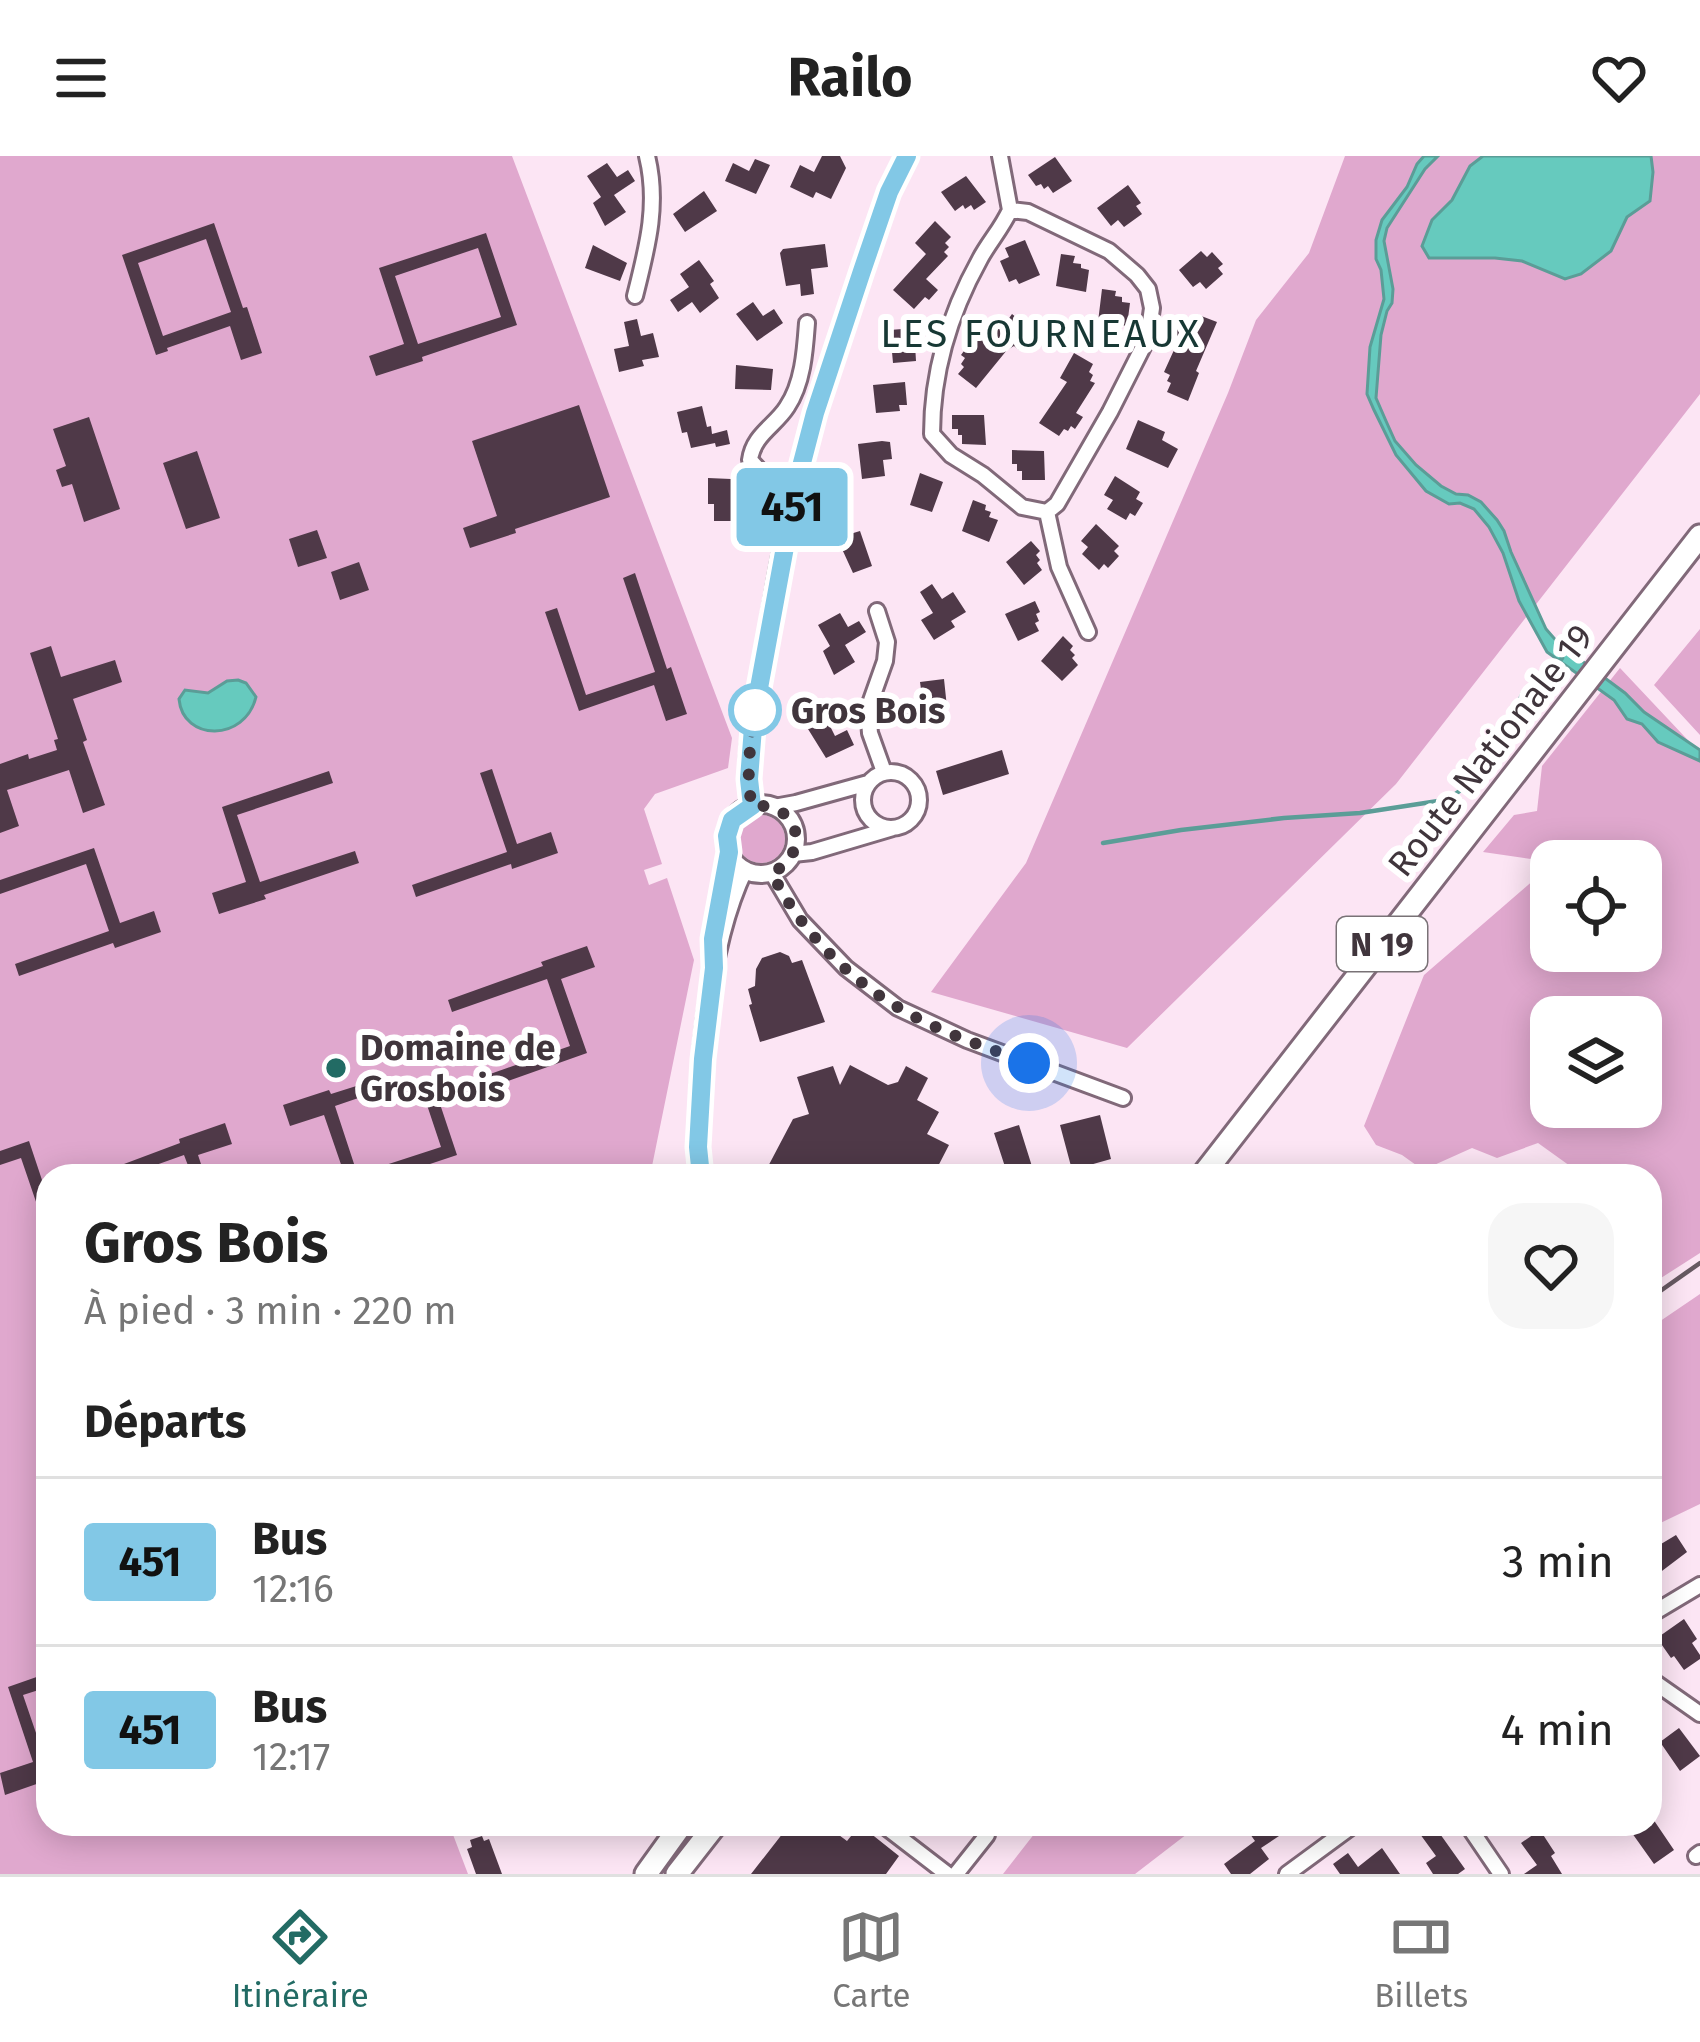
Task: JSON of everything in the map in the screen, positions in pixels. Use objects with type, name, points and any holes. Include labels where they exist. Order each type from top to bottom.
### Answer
[{"type":"main road","name":"Route Nationale 19","points":[[1211,1164],[1700,536]]},
{"type":"main road","points":[[646,1874],[673,1836]]},
{"type":"main road","points":[[677,1874],[707,1836]]},
{"type":"street","points":[[635,296],[653,217],[652,176],[646,156]]},
{"type":"street","points":[[889,192],[895,156]]},
{"type":"street","points":[[752,806],[754,715],[797,482],[815,413],[889,192],[907,156]]},
{"type":"street","points":[[1000,156],[1010,210],[981,257],[947,329],[932,404],[932,434],[951,455],[1022,507],[1047,512],[1057,504],[1120,394],[1148,338],[1152,308],[1138,275],[1109,251],[1028,212],[1010,210]]},
{"type":"street","points":[[797,482],[761,472],[750,460],[755,441],[790,403],[802,366],[807,323]]},
{"type":"street","points":[[1047,512],[1059,567],[1088,632]]},
{"type":"street","points":[[877,610],[886,642],[885,661],[868,709],[870,733],[884,772]]},
{"type":"street","points":[[714,968],[713,939],[732,820],[752,806],[796,803],[868,783],[884,772],[907,777],[918,793],[916,812],[900,826],[793,854]]},
{"type":"street","points":[[868,783],[862,800],[868,817],[883,827],[900,826]]},
{"type":"street","points":[[729,852],[753,874],[772,873],[788,862],[796,843],[792,821],[774,807]]},
{"type":"street","points":[[700,1164],[703,1059],[714,968],[732,894],[744,870]]},
{"type":"street","points":[[772,873],[800,920],[846,968],[898,1008],[967,1040],[1123,1098]]},
{"type":"street","points":[[1662,1609],[1700,1585]]},
{"type":"street","points":[[1662,1687],[1700,1714]]},
{"type":"street","points":[[899,1836],[951,1874],[986,1836]]},
{"type":"street","points":[[1287,1874],[1339,1836]]},
{"type":"street","points":[[1475,1836],[1501,1874]]},
{"type":"shaded area","name":"Domaine de Grosbois","points":[[0,156],[512,156],[732,738],[728,768],[655,794],[644,809],[662,864],[644,870],[649,885],[667,878],[694,960],[652,1164],[36,1164],[36,1836],[454,1836],[468,1874],[0,1874]]},
{"type":"shaded area","points":[[1345,156],[1700,156],[1700,394],[1396,784],[1127,1048],[931,992],[1026,863],[1256,320],[1309,253]]},
{"type":"shaded area","points":[[1424,156],[1438,156],[1387,228],[1384,241],[1393,289],[1381,335],[1376,398],[1395,441],[1441,486],[1481,502],[1497,520],[1546,629],[1559,644],[1700,750],[1700,761],[1658,742],[1642,724],[1627,719],[1614,700],[1547,652],[1519,601],[1489,527],[1474,509],[1449,504],[1426,491],[1396,455],[1374,410],[1367,394],[1370,347],[1384,299],[1376,240],[1382,220]]},
{"type":"shaded area","points":[[1483,156],[1651,156],[1650,201],[1627,217],[1611,251],[1581,274],[1565,279],[1522,261],[1429,258],[1422,246],[1432,220],[1452,200],[1470,166]]},
{"type":"shaded area","points":[[1700,629],[1700,735],[1654,685]]},
{"type":"shaded area","points":[[1620,668],[1700,753],[1700,1253],[1662,1277],[1662,1164],[1567,1164],[1538,1143],[1497,1158],[1472,1148],[1436,1164],[1415,1164],[1376,1145],[1364,1126],[1424,975],[1530,883],[1530,972],[1662,972],[1662,840],[1530,840],[1530,859],[1483,852],[1514,815],[1537,811],[1542,766]]},
{"type":"shaded area","points":[[238,680],[256,697],[240,722],[228,729],[202,729],[183,713],[179,699],[185,690],[208,693]]},
{"type":"shaded area","points":[[761,815],[778,822],[785,839],[778,856],[761,863],[744,856],[737,839],[744,822]]},
{"type":"shaded area","points":[[1700,1294],[1700,1504],[1662,1522],[1662,1320]]},
{"type":"shaded area","points":[[1033,1836],[1184,1836],[1135,1874],[1003,1874]]},
{"type":"building","points":[[822,156],[840,156],[846,168],[831,199],[816,192],[813,198],[790,187],[800,165],[814,172]]},
{"type":"building","points":[[1055,157],[1072,181],[1053,193],[1048,186],[1036,186],[1028,175]]},
{"type":"building","points":[[755,159],[770,165],[756,194],[725,181],[733,163],[749,171]]},
{"type":"building","points":[[607,163],[617,177],[628,170],[635,181],[614,195],[626,212],[605,226],[593,203],[601,197],[587,176]]},
{"type":"building","points":[[966,176],[986,202],[974,210],[963,205],[955,211],[941,192]]},
{"type":"building","points":[[1128,185],[1141,203],[1136,206],[1142,214],[1124,227],[1118,220],[1111,226],[1097,208]]},
{"type":"building","points":[[704,191],[717,211],[685,232],[673,214]]},
{"type":"building","points":[[935,221],[951,237],[945,243],[948,256],[926,279],[938,290],[914,309],[893,290],[926,254],[915,243]]},
{"type":"building","points":[[214,223],[262,353],[241,360],[230,326],[156,355],[122,255]],"holes":[[[206,239],[231,312],[163,336],[138,263]]]},
{"type":"building","points":[[486,233],[517,325],[376,376],[369,356],[404,344],[379,268]],"holes":[[[478,248],[501,317],[418,344],[395,276]]]},
{"type":"building","points":[[1025,240],[1040,275],[1019,284],[1016,279],[1009,282],[1000,261],[1009,257],[1005,248]]},
{"type":"building","points":[[825,244],[828,267],[811,269],[814,294],[801,296],[800,284],[786,286],[783,249]]},
{"type":"building","points":[[593,245],[627,263],[620,281],[585,268]]},
{"type":"building","points":[[1201,251],[1207,257],[1212,252],[1223,264],[1218,268],[1223,274],[1206,289],[1200,282],[1193,287],[1179,270]]},
{"type":"building","points":[[1061,254],[1075,256],[1073,263],[1089,270],[1086,292],[1056,286]]},
{"type":"building","points":[[699,260],[719,298],[700,313],[692,302],[678,312],[670,300],[689,287],[680,274]]},
{"type":"building","points":[[1102,289],[1116,291],[1122,302],[1130,303],[1127,326],[1098,322]]},
{"type":"building","points":[[753,302],[763,316],[774,309],[783,323],[757,341],[736,314]]},
{"type":"building","points":[[1012,314],[1030,328],[1024,335],[1029,339],[1019,350],[1014,346],[1007,350],[976,388],[958,374],[964,367],[961,355],[999,315],[1007,321]]},
{"type":"building","points":[[1196,314],[1217,322],[1188,401],[1167,392],[1170,375],[1164,372],[1179,339],[1174,338],[1179,325],[1185,328]]},
{"type":"building","points":[[637,319],[641,336],[653,333],[659,357],[619,372],[614,349],[629,346],[624,322]]},
{"type":"building","points":[[914,328],[916,361],[893,363],[890,330]]},
{"type":"building","points":[[1074,353],[1093,364],[1089,372],[1095,383],[1076,413],[1083,417],[1075,429],[1064,429],[1059,436],[1039,423],[1067,382],[1060,378]]},
{"type":"building","points":[[736,365],[773,369],[771,390],[735,389]]},
{"type":"building","points":[[905,382],[907,405],[899,405],[900,411],[876,413],[873,385]]},
{"type":"building","points":[[579,405],[610,497],[470,548],[463,528],[497,516],[472,441]]},
{"type":"building","points":[[702,406],[712,434],[727,430],[730,444],[691,448],[677,412]]},
{"type":"building","points":[[952,415],[984,415],[986,445],[962,444],[958,429],[952,429]]},
{"type":"building","points":[[89,417],[120,509],[84,522],[72,484],[62,487],[56,470],[66,466],[53,429]]},
{"type":"building","points":[[1138,420],[1165,432],[1162,440],[1178,449],[1168,468],[1126,449]]},
{"type":"building","points":[[890,442],[892,459],[883,460],[885,476],[862,479],[858,444]]},
{"type":"building","points":[[1012,450],[1044,451],[1045,480],[1022,480],[1022,471],[1012,464]]},
{"type":"building","points":[[197,451],[220,518],[186,529],[163,463]]},
{"type":"building","points":[[920,473],[943,482],[932,512],[910,505]]},
{"type":"building","points":[[1115,476],[1140,492],[1136,499],[1143,503],[1126,520],[1107,509],[1113,500],[1104,495]]},
{"type":"building","points":[[708,478],[731,479],[731,495],[756,495],[755,508],[738,508],[737,521],[714,521]]},
{"type":"building","points":[[973,500],[986,505],[989,517],[998,520],[989,542],[962,531]]},
{"type":"building","points":[[1096,524],[1119,546],[1114,551],[1119,556],[1099,570],[1082,554],[1088,547],[1081,541]]},
{"type":"building","points":[[317,530],[327,558],[298,567],[289,539]]},
{"type":"building","points":[[860,531],[872,566],[853,573],[837,538]]},
{"type":"building","points":[[1031,541],[1040,551],[1036,555],[1042,570],[1024,585],[1006,562]]},
{"type":"building","points":[[359,562],[369,590],[340,600],[331,572]]},
{"type":"building","points":[[635,573],[687,714],[666,721],[654,685],[579,711],[545,612],[557,608],[586,695],[655,672],[623,578]]},
{"type":"building","points":[[932,584],[942,599],[953,592],[966,612],[951,621],[955,627],[934,640],[921,620],[933,613],[920,592]]},
{"type":"building","points":[[1035,601],[1039,631],[1018,641],[1005,614]]},
{"type":"building","points":[[840,613],[848,627],[859,621],[866,632],[845,645],[855,662],[834,675],[823,651],[830,646],[818,625]]},
{"type":"building","points":[[1063,636],[1073,646],[1072,658],[1078,665],[1062,681],[1041,661]]},
{"type":"building","points":[[51,646],[61,677],[115,660],[122,682],[73,699],[105,805],[83,813],[69,770],[7,790],[19,826],[0,833],[0,764],[57,750],[54,740],[58,739],[30,653]]},
{"type":"building","points":[[944,679],[948,717],[907,728],[905,714],[920,712],[919,704],[923,704],[920,682]]},
{"type":"building","points":[[827,720],[835,736],[847,730],[854,745],[826,758],[808,729]]},
{"type":"building","points":[[1002,750],[1009,774],[943,795],[936,771]]},
{"type":"building","points":[[492,769],[517,844],[551,832],[558,853],[416,897],[412,885],[507,852],[480,773]]},
{"type":"building","points":[[329,771],[333,783],[237,815],[260,882],[355,851],[359,863],[219,914],[212,893],[246,882],[222,807]]},
{"type":"building","points":[[94,848],[120,923],[154,911],[161,932],[115,948],[113,943],[19,976],[15,964],[109,931],[86,864],[0,894],[0,880]]},
{"type":"building","points":[[587,946],[595,967],[561,979],[587,1053],[480,1091],[476,1079],[570,1046],[547,979],[452,1012],[448,1000]]},
{"type":"building","points":[[780,952],[792,963],[802,960],[825,1022],[760,1042],[748,989],[755,986],[762,958]]},
{"type":"building","points":[[850,1065],[888,1085],[898,1082],[906,1066],[928,1078],[917,1100],[939,1112],[927,1134],[949,1145],[939,1164],[769,1164],[793,1119],[809,1114],[797,1077],[833,1066],[840,1085]]},
{"type":"building","points":[[369,1082],[373,1093],[335,1106],[354,1164],[341,1164],[324,1115],[290,1126],[283,1105],[329,1090],[331,1094]]},
{"type":"building","points":[[437,1095],[457,1155],[430,1164],[389,1164],[441,1147],[425,1099]]},
{"type":"building","points":[[1100,1115],[1111,1159],[1070,1164],[1060,1125]]},
{"type":"building","points":[[225,1123],[232,1144],[198,1155],[201,1164],[187,1164],[184,1155],[159,1164],[124,1164],[180,1143],[179,1139]]},
{"type":"building","points":[[1019,1125],[1031,1164],[1004,1164],[994,1133]]},
{"type":"building","points":[[29,1141],[37,1164],[36,1202],[21,1158],[0,1165],[0,1151]]},
{"type":"building","points":[[1676,1535],[1687,1552],[1662,1571],[1662,1543]]},
{"type":"building","points":[[1684,1619],[1697,1639],[1692,1643],[1700,1659],[1684,1670],[1662,1645],[1662,1634]]},
{"type":"building","points":[[36,1677],[36,1691],[23,1695],[36,1733],[36,1784],[5,1795],[0,1773],[33,1762],[8,1687]]},
{"type":"building","points":[[1679,1728],[1700,1756],[1680,1771],[1662,1741]]},
{"type":"building","points":[[1662,1832],[1674,1850],[1654,1864],[1634,1836],[1662,1836]]},
{"type":"building","points":[[482,1836],[484,1841],[489,1839],[502,1874],[476,1874],[467,1849],[472,1847],[470,1840]]},
{"type":"building","points":[[781,1836],[840,1836],[847,1841],[851,1836],[874,1836],[899,1856],[886,1874],[751,1874]]},
{"type":"building","points":[[1251,1836],[1279,1836],[1261,1848],[1269,1859],[1250,1874],[1231,1874],[1224,1864],[1255,1841]]},
{"type":"building","points":[[1421,1836],[1442,1836],[1465,1869],[1458,1874],[1433,1874],[1426,1863],[1436,1856]]},
{"type":"building","points":[[1531,1836],[1544,1836],[1562,1874],[1524,1874],[1537,1865],[1521,1843]]},
{"type":"building","points":[[1382,1848],[1400,1874],[1340,1874],[1333,1864],[1348,1853],[1358,1867]]},
{"type":"waterway","points":[[1448,799],[1474,774],[1483,745],[1510,720],[1523,693],[1547,677],[1562,658]]},
{"type":"waterway","points":[[1103,843],[1438,801]]},
{"type":"railway","points":[[1662,1290],[1700,1263]]},
{"type":"bus line","name":"451","points":[[700,1164],[713,939],[729,852],[728,828],[737,814],[752,806],[749,755],[754,715],[797,482],[862,271],[889,192],[907,156]]},
{"type":"place","name":"Gros Bois","points":[[755,710]]},
{"type":"place","name":"Domaine de Grosbois","points":[[336,1068]]},
{"type":"district","name":"LES FOURNEAUX","points":[[1041,333]]},
{"type":"route","points":[[755,710],[749,755],[752,806],[774,807],[792,821],[796,832],[793,854],[772,873],[800,920],[846,968],[898,1008],[1029,1063]]}]
